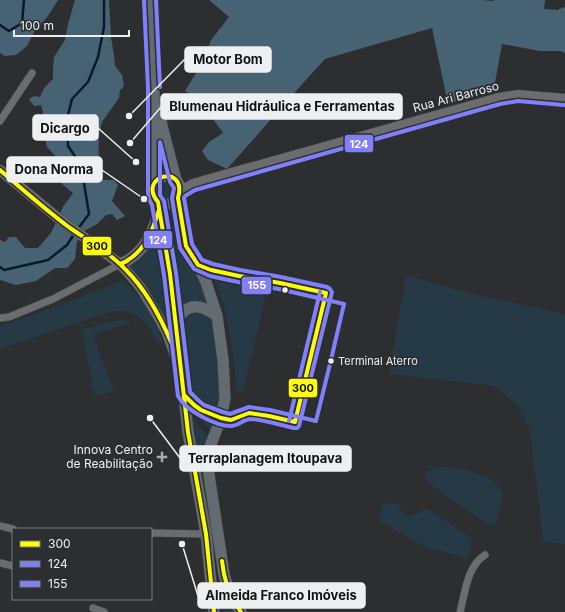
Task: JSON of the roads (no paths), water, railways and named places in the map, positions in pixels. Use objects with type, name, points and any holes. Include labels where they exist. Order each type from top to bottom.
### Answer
[{"type":"main road","points":[[150,0],[154,88],[153,193],[159,206],[170,274],[188,432],[206,534],[214,612]]},
{"type":"main road","points":[[154,88],[178,188],[186,246],[206,282],[217,316],[225,382],[225,398],[221,418],[210,447],[208,461],[209,474],[224,574],[230,593],[241,612]]},
{"type":"main road","points":[[154,185],[161,176],[168,176],[178,188]]},
{"type":"main road","points":[[159,206],[173,203],[178,188]]},
{"type":"main road","points":[[120,264],[131,259],[148,239],[154,226],[159,206]]},
{"type":"main road","points":[[176,321],[184,311],[193,307],[201,307],[209,310],[217,316]]},
{"type":"main road","points":[[184,395],[201,410],[221,418]]},
{"type":"street","points":[[0,121],[32,73]]},
{"type":"street","name":"Rua Ari Barroso","points":[[178,188],[500,98],[518,95],[565,99]]},
{"type":"street","points":[[0,170],[58,218],[120,264],[141,288],[159,318],[167,333],[181,374]]},
{"type":"street","points":[[0,318],[53,299],[120,264]]},
{"type":"street","points":[[0,526],[12,529]]},
{"type":"street","points":[[152,533],[206,534]]},
{"type":"street","points":[[460,612],[470,573],[479,559],[485,555]]},
{"type":"street","points":[[1,566],[12,566]]},
{"type":"street","points":[[93,608],[104,612]]},
{"type":"waterway","points":[[0,25],[9,31],[22,23],[24,0]]},
{"type":"waterway","points":[[77,230],[89,214],[81,165],[68,146],[67,119],[72,99],[88,82],[98,57],[104,27],[104,0]]},
{"type":"waterway","points":[[0,267],[4,270],[48,260],[67,245],[74,234]]},
{"type":"place","name":"Motor Bom","points":[[129,116]]},
{"type":"place","name":"Blumenau Hidráulica e Ferramentas","points":[[130,143]]},
{"type":"place","name":"Dicargo","points":[[136,162]]},
{"type":"place","name":"Dona Norma","points":[[144,199]]},
{"type":"place","name":"Terminal Aterro","points":[[331,361]]},
{"type":"place","name":"Terraplanagem Itoupava","points":[[150,418]]},
{"type":"place","name":"Innova Centro de Reabilitação","points":[[162,457]]},
{"type":"place","name":"Almeida Franco Imóveis","points":[[182,544]]}]
